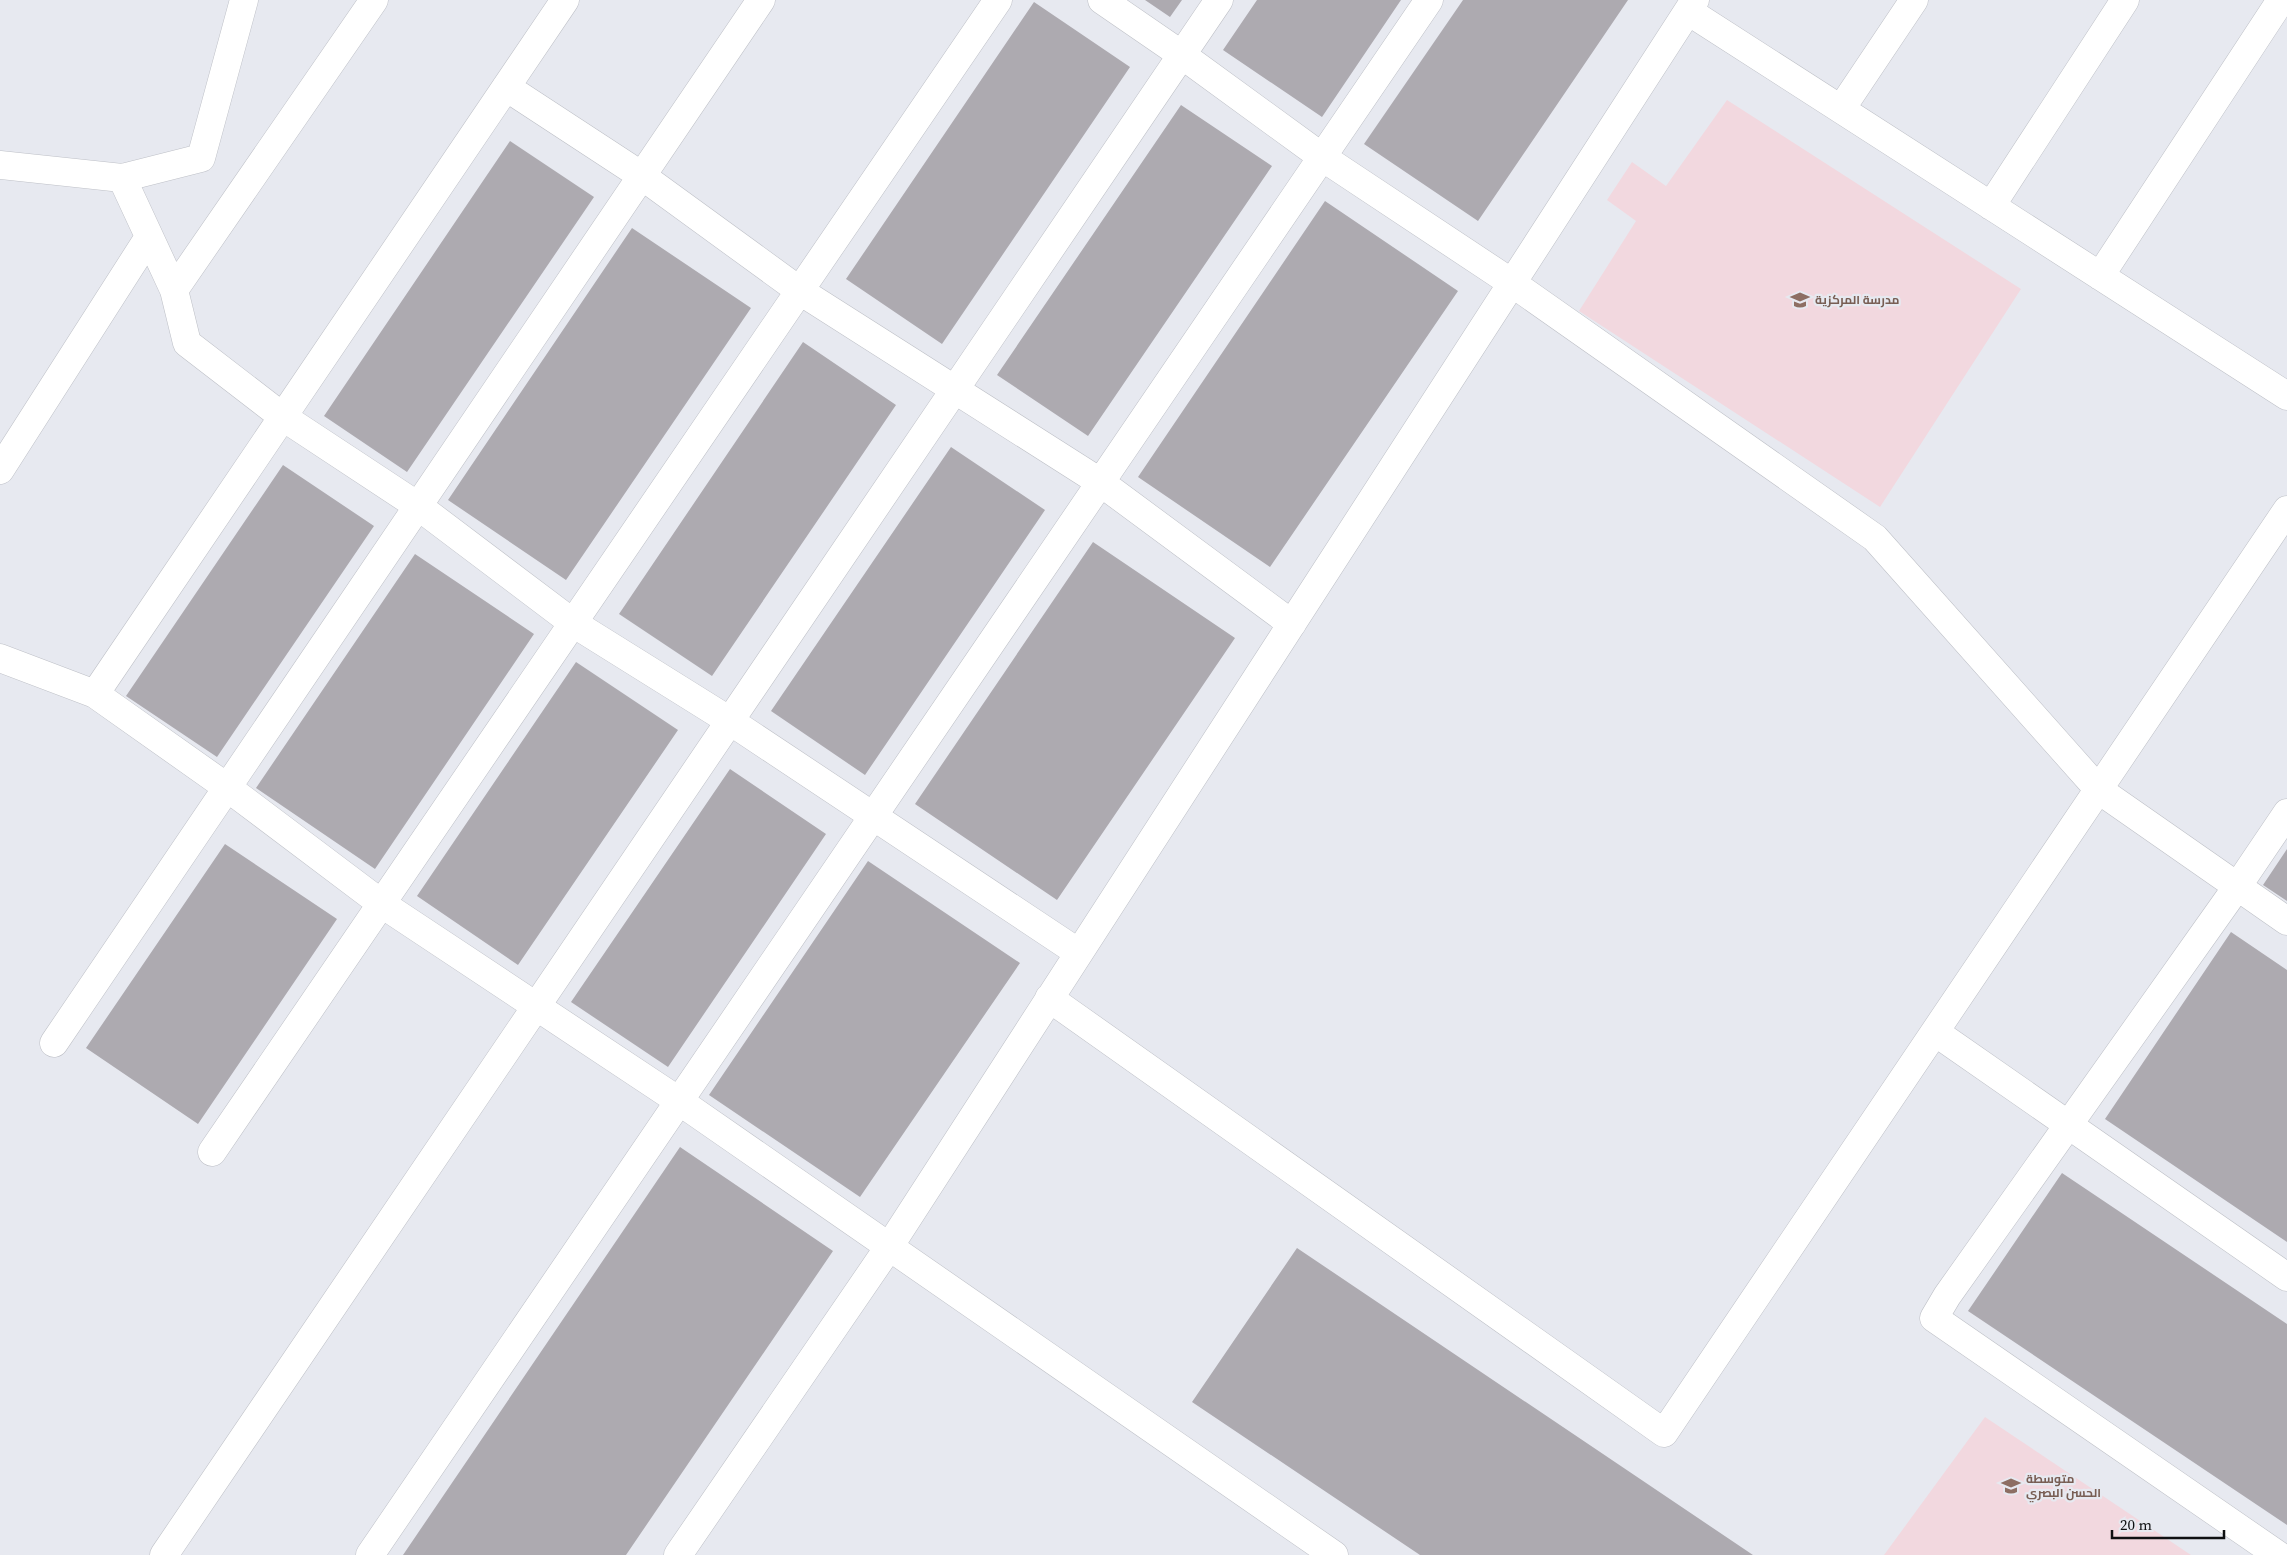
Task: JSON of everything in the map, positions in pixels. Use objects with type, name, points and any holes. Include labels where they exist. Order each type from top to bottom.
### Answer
[{"type":"street","points":[[0,165],[122,178],[201,158],[244,0]]},
{"type":"street","points":[[174,290],[374,0]]},
{"type":"street","points":[[95,694],[566,0]]},
{"type":"street","points":[[54,1043],[761,0]]},
{"type":"street","points":[[212,1152],[998,0]]},
{"type":"street","points":[[1102,0],[1182,55],[1322,157],[1512,283],[1875,538],[2099,790],[2287,922]]},
{"type":"street","points":[[164,1555],[1219,0]]},
{"type":"street","points":[[370,1555],[1428,0]]},
{"type":"street","points":[[1841,109],[1914,0]]},
{"type":"street","points":[[1991,206],[2126,0]]},
{"type":"street","points":[[2100,276],[2281,0]]},
{"type":"street","points":[[678,1555],[889,1247],[1692,5],[1841,109],[2287,396]]},
{"type":"street","points":[[506,87],[642,176],[800,291],[1100,482],[1292,624]]},
{"type":"street","points":[[122,178],[174,290],[187,343],[283,417],[418,506],[573,623],[730,720],[1079,953]]},
{"type":"street","points":[[0,470],[150,237]]},
{"type":"street","points":[[1050,998],[1664,1433],[2287,510]]},
{"type":"street","points":[[0,658],[95,694],[228,788],[382,904],[679,1101],[1334,1555]]},
{"type":"street","points":[[2278,1555],[1934,1318],[1947,1296],[2238,887],[2287,813]]},
{"type":"street","points":[[1935,1032],[2287,1277]]},
{"type":"shaded area","name":"مدرسة المركزية","points":[[1727,100],[2021,289],[1880,507],[1579,311],[1636,221],[1607,200],[1632,162],[1666,186]]},
{"type":"shaded area","name":"متوسطة الحسن البصري","points":[[1985,1417],[2191,1555],[1884,1555]]},
{"type":"building","points":[[1145,0],[1182,0],[1170,17]]},
{"type":"building","points":[[1257,0],[1401,0],[1322,117],[1223,50]]},
{"type":"building","points":[[1463,0],[1628,0],[1478,221],[1364,144]]},
{"type":"building","points":[[1034,2],[1130,67],[942,344],[846,279]]},
{"type":"building","points":[[1181,105],[1272,166],[1088,436],[997,375]]},
{"type":"building","points":[[510,141],[594,197],[407,472],[324,416]]},
{"type":"building","points":[[1325,201],[1458,291],[1270,567],[1138,477]]},
{"type":"building","points":[[632,228],[751,308],[566,580],[448,500]]},
{"type":"building","points":[[803,342],[896,405],[712,676],[619,614]]},
{"type":"building","points":[[951,447],[1045,510],[865,775],[771,711]]},
{"type":"building","points":[[283,465],[374,526],[217,757],[126,696]]},
{"type":"building","points":[[1093,542],[1235,638],[1057,900],[915,804]]},
{"type":"building","points":[[415,554],[534,634],[375,869],[256,788]]},
{"type":"building","points":[[576,662],[678,730],[518,965],[417,896]]},
{"type":"building","points":[[730,769],[826,834],[668,1067],[571,1002]]},
{"type":"building","points":[[225,844],[337,919],[198,1124],[86,1048]]},
{"type":"building","points":[[2287,849],[2287,901],[2263,885]]},
{"type":"building","points":[[868,861],[1020,963],[860,1197],[709,1095]]},
{"type":"building","points":[[2231,932],[2287,970],[2287,1242],[2105,1119]]},
{"type":"building","points":[[680,1147],[833,1251],[626,1555],[403,1555]]},
{"type":"building","points":[[2062,1173],[2287,1324],[2287,1525],[1968,1311]]},
{"type":"building","points":[[1297,1248],[1753,1555],[1420,1555],[1192,1402]]},
{"type":"place","name":"مدرسة المركزية","points":[[1800,300]]},
{"type":"place","name":"متوسطة الحسن البصري","points":[[2011,1486]]}]
